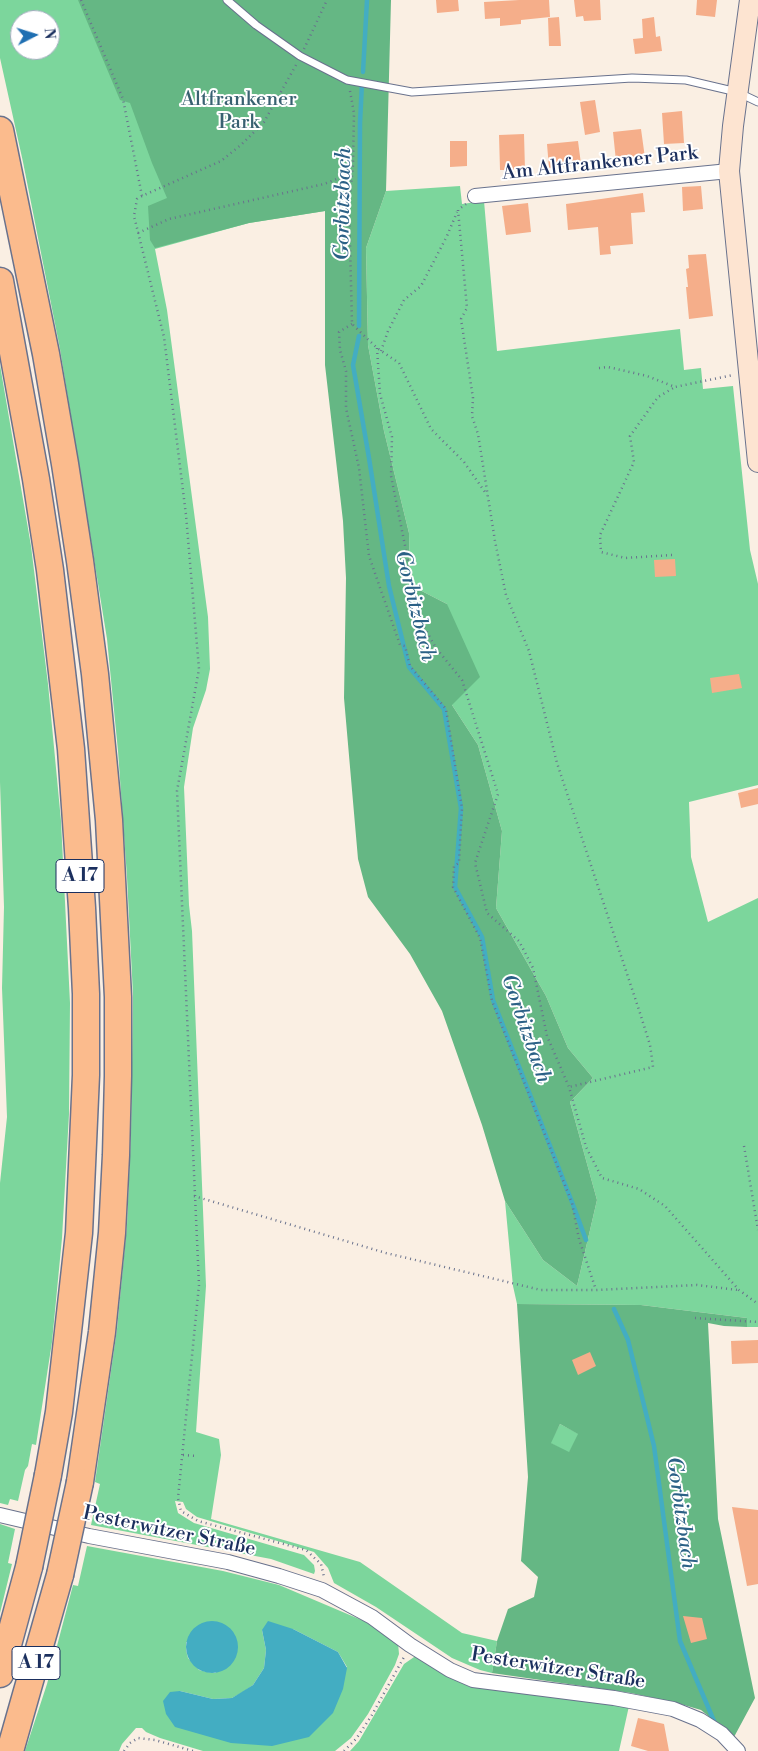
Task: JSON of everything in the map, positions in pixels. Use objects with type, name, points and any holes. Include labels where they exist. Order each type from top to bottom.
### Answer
[{"type":"highway","name":"A 17","points":[[0,130],[46,354],[80,561],[103,748],[111,850],[118,996],[116,1155],[112,1233],[102,1332],[80,1482],[60,1574],[10,1751]]},
{"type":"highway","name":"A 17","points":[[0,281],[36,479],[50,570],[71,749],[86,994],[86,1074],[80,1223],[59,1412],[29,1568],[0,1674]]},
{"type":"main road","points":[[750,0],[748,42],[737,92],[729,171],[758,462]]},
{"type":"street","name":"Am Altfrankener Park","points":[[475,196],[729,171]]},
{"type":"street","name":"Pesterwitzer Straße","points":[[0,1515],[89,1536],[228,1562],[279,1576],[322,1590],[372,1617],[410,1645],[450,1670],[473,1680],[614,1698],[673,1709],[700,1720],[722,1734],[738,1751]]},
{"type":"lane","points":[[227,0],[256,25],[300,56],[348,80],[412,92],[632,78],[686,80],[737,92],[758,102]]},
{"type":"path","points":[[81,0],[123,99],[142,196]]},
{"type":"path","points":[[322,1590],[324,1577],[321,1564],[306,1550],[198,1521],[181,1511],[178,1498],[198,1284],[177,791],[199,669],[186,515],[164,337],[134,216],[137,199],[221,161],[242,144],[264,122],[300,56],[327,0]]},
{"type":"path","points":[[348,80],[354,113],[352,173],[348,204],[352,324],[377,348],[399,363],[431,429],[464,462],[488,497]]},
{"type":"path","points":[[138,233],[169,218],[324,184],[352,173]]},
{"type":"path","points":[[381,351],[388,331],[404,300],[421,286],[458,210],[475,196]]},
{"type":"path","points":[[458,210],[467,308],[461,319],[473,398],[472,416],[478,434],[495,541],[506,595],[529,651],[557,763],[642,1021],[652,1059],[653,1067],[569,1087]]},
{"type":"path","points":[[352,324],[339,332],[340,350],[346,371],[346,408],[359,468],[369,556],[400,645],[405,646],[410,666],[446,709],[462,808],[459,863],[454,866],[454,887],[480,938],[492,1000],[572,1202],[579,1239],[596,1290]]},
{"type":"path","points":[[377,348],[380,394],[392,437],[392,476],[420,620],[436,648],[462,680],[498,794],[475,862],[486,913],[519,941],[533,968],[547,1036],[569,1087],[586,1147],[602,1178],[639,1189],[665,1206],[739,1290],[758,1305]]},
{"type":"path","points":[[599,368],[608,367],[648,376],[676,387]]},
{"type":"path","points":[[672,555],[625,558],[601,552],[600,535],[634,462],[630,436],[658,397],[676,387],[749,371]]},
{"type":"path","points":[[744,1146],[758,1230]]},
{"type":"path","points":[[194,1196],[386,1252],[541,1290],[596,1290],[697,1285],[739,1290]]},
{"type":"path","points":[[695,1318],[758,1322]]},
{"type":"path","points":[[183,1455],[197,1456]]},
{"type":"path","points":[[344,1751],[356,1739],[372,1715],[410,1645]]},
{"type":"path","points":[[124,1751],[130,1743],[138,1738],[155,1740],[193,1751]]},
{"type":"green space","name":"Altfrankener Park","points":[[0,0],[391,0],[325,211],[249,223],[155,249],[167,310],[208,617],[210,669],[206,690],[193,728],[184,787],[189,905],[192,931],[206,1286],[196,1432],[219,1439],[221,1455],[211,1519],[360,1562],[462,1633],[497,1641],[492,1673],[452,1658],[376,1607],[334,1583],[328,1568],[314,1552],[197,1517],[186,1509],[183,1502],[175,1501],[178,1513],[194,1523],[304,1555],[314,1565],[314,1574],[271,1559],[91,1525],[100,1484],[95,1482],[117,1329],[127,1225],[131,1133],[133,995],[118,751],[107,639],[60,349],[23,162],[0,58]]},
{"type":"green space","name":"Altfrankener Park","points":[[78,0],[391,0],[386,191],[366,248],[368,345],[384,431],[409,533],[410,585],[447,604],[480,677],[452,705],[478,745],[502,831],[496,908],[546,996],[568,1048],[593,1078],[570,1102],[597,1200],[577,1286],[543,1260],[505,1201],[482,1125],[442,1011],[410,954],[368,897],[358,859],[344,698],[346,578],[343,521],[325,365],[325,211],[249,223],[155,248],[150,240],[148,206],[167,198],[130,103],[120,100]]},
{"type":"green space","points":[[460,186],[462,204],[484,201],[497,351],[680,329],[684,370],[701,368],[703,389],[733,386],[750,550],[758,584],[758,785],[689,802],[691,857],[708,922],[758,898],[758,1327],[747,1327],[747,1318],[641,1305],[517,1304],[513,1286],[505,1201],[543,1260],[577,1286],[597,1200],[570,1102],[593,1078],[568,1048],[546,996],[496,908],[502,831],[478,745],[452,705],[447,604],[410,585],[409,533],[384,431],[368,345],[366,248],[386,191]]},
{"type":"green space","points":[[0,365],[31,546],[48,684],[61,821],[70,1003],[69,1114],[62,1238],[52,1342],[36,1445],[32,1444],[18,1501],[10,1499],[8,1505],[0,1503],[0,1183],[7,1117],[2,988],[4,907],[0,782]]},
{"type":"green space","points":[[517,1304],[641,1305],[747,1318],[747,1327],[708,1323],[718,1519],[755,1698],[734,1737],[701,1710],[677,1703],[631,1693],[492,1673],[497,1641],[508,1609],[534,1597],[538,1577],[521,1561],[528,1477]],"holes":[[[560,1424],[578,1434],[569,1452],[551,1443]]]},
{"type":"green space","points":[[560,1424],[579,1434],[569,1453],[550,1443]]},
{"type":"green space","points":[[0,1524],[15,1529],[8,1563],[12,1564],[0,1613]]},
{"type":"green space","points":[[87,1546],[223,1571],[279,1585],[371,1624],[398,1643],[399,1654],[368,1714],[351,1738],[335,1751],[203,1751],[160,1738],[146,1732],[142,1728],[136,1728],[122,1744],[119,1751],[25,1751],[47,1684],[73,1585],[78,1586]],"holes":[[[293,1629],[338,1652],[347,1667],[175,1727],[180,1691],[213,1699],[232,1698],[243,1692],[253,1685],[264,1668],[266,1650],[262,1630]],[[186,1642],[237,1644],[237,1652],[234,1659],[215,1673],[207,1672],[199,1670],[188,1658]]]},
{"type":"green space","points":[[417,1655],[447,1675],[470,1687],[629,1706],[619,1751],[350,1751],[359,1741],[404,1664]]},
{"type":"water","points":[[212,1621],[222,1623],[230,1629],[236,1637],[238,1647],[236,1657],[230,1665],[222,1671],[212,1673],[202,1671],[194,1665],[188,1657],[186,1647],[188,1637],[194,1629],[202,1623]]},
{"type":"water","points":[[268,1621],[293,1629],[338,1652],[347,1668],[343,1689],[333,1713],[309,1737],[272,1746],[231,1743],[175,1727],[166,1714],[163,1701],[170,1692],[180,1691],[213,1699],[232,1698],[253,1685],[264,1668],[266,1650],[262,1630]]},
{"type":"building","points":[[436,0],[458,0],[459,11],[437,13]]},
{"type":"building","points":[[549,0],[550,17],[521,20],[521,24],[500,26],[500,18],[485,19],[484,2]]},
{"type":"building","points":[[574,0],[600,0],[601,20],[584,21],[583,16],[576,17]]},
{"type":"building","points":[[697,0],[717,0],[715,17],[696,15]]},
{"type":"building","points":[[559,17],[561,46],[549,46],[548,18]]},
{"type":"building","points":[[654,17],[656,37],[660,36],[662,51],[635,54],[633,39],[643,38],[642,19]]},
{"type":"building","points":[[595,100],[600,132],[585,135],[580,102]]},
{"type":"building","points":[[682,111],[684,143],[664,144],[662,113]]},
{"type":"building","points":[[641,129],[645,158],[616,161],[613,132]]},
{"type":"building","points":[[524,134],[525,170],[500,170],[499,135]]},
{"type":"building","points":[[450,141],[467,141],[467,166],[450,167]]},
{"type":"building","points":[[578,141],[581,164],[549,168],[547,144]]},
{"type":"building","points":[[701,186],[703,209],[683,211],[682,187]]},
{"type":"building","points":[[643,193],[645,212],[631,213],[633,244],[610,246],[611,254],[600,255],[598,227],[568,230],[566,204]]},
{"type":"building","points":[[528,203],[531,232],[506,235],[502,206]]},
{"type":"building","points":[[706,254],[713,316],[689,319],[686,287],[688,287],[686,269],[689,268],[688,255]]},
{"type":"building","points":[[675,559],[676,576],[655,577],[654,560]]},
{"type":"building","points":[[739,674],[742,688],[712,693],[710,678]]},
{"type":"building","points":[[758,788],[758,804],[741,808],[738,793]]},
{"type":"building","points":[[758,1340],[758,1363],[732,1364],[731,1341]]},
{"type":"building","points":[[590,1352],[596,1366],[578,1375],[572,1360]]},
{"type":"building","points":[[732,1507],[758,1510],[758,1584],[747,1586]]},
{"type":"building","points":[[683,1616],[702,1618],[707,1639],[691,1643]]},
{"type":"building","points":[[638,1718],[664,1724],[669,1751],[648,1751],[631,1746]]},
{"type":"waterway","name":"Gorbitzbach","points":[[363,72],[367,0]]},
{"type":"waterway","name":"Gorbitzbach","points":[[359,326],[360,123],[362,83]]},
{"type":"waterway","name":"Gorbitzbach","points":[[359,336],[353,365],[389,586],[409,667],[444,709],[461,808],[455,887],[482,937],[493,1000],[586,1240]]},
{"type":"waterway","name":"Gorbitzbach","points":[[614,1309],[628,1340],[654,1446],[680,1641],[714,1721]]}]
